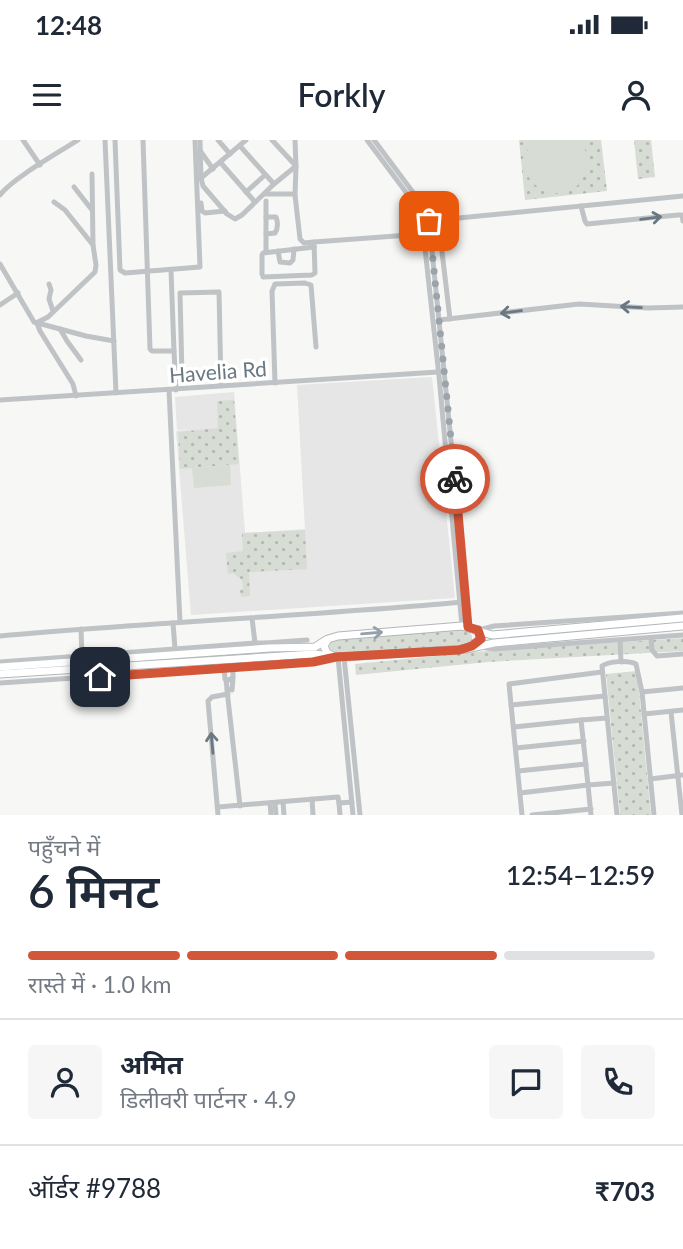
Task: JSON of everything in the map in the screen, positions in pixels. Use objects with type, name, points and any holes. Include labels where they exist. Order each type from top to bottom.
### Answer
[{"type":"main road","points":[[0,664],[266,645],[315,647],[338,636],[465,626],[492,635],[683,616]]},
{"type":"main road","points":[[0,674],[267,661],[314,654],[338,657],[459,650],[494,643],[683,626]]},
{"type":"main road","points":[[459,650],[472,646],[481,639],[478,630]]},
{"type":"main road","points":[[328,639],[324,646],[327,653],[338,657]]},
{"type":"street","points":[[23,140],[40,165]]},
{"type":"street","points":[[0,195],[78,140]]},
{"type":"street","points":[[105,140],[116,393]]},
{"type":"street","points":[[116,140],[120,270],[125,273],[200,267],[198,140]]},
{"type":"street","points":[[143,140],[150,349],[174,351]]},
{"type":"street","points":[[198,140],[201,152],[202,211],[225,211]]},
{"type":"street","points":[[218,140],[230,154]]},
{"type":"street","points":[[202,180],[246,140]]},
{"type":"street","points":[[272,140],[296,166]]},
{"type":"street","points":[[295,140],[295,195],[300,239],[304,243],[314,245]]},
{"type":"street","points":[[367,140],[426,221],[439,320],[465,626]]},
{"type":"street","points":[[374,140],[426,212],[424,234],[438,372],[443,389]]},
{"type":"street","points":[[240,146],[274,184]]},
{"type":"street","points":[[201,152],[214,169]]},
{"type":"street","points":[[221,163],[255,202]]},
{"type":"street","points":[[202,180],[206,189],[231,218],[238,218],[296,166]]},
{"type":"street","points":[[37,323],[48,317],[95,272],[92,174]]},
{"type":"street","points":[[246,192],[265,175]]},
{"type":"street","points":[[74,187],[92,210]]},
{"type":"street","points":[[264,194],[295,195]]},
{"type":"street","points":[[426,221],[683,196]]},
{"type":"street","points":[[266,252],[267,201]]},
{"type":"street","points":[[54,202],[65,210],[93,245]]},
{"type":"street","points":[[581,206],[587,224],[683,217]]},
{"type":"street","points":[[266,217],[273,216],[277,220],[275,233],[266,234]]},
{"type":"street","points":[[613,222],[614,230]]},
{"type":"street","points":[[314,245],[315,273],[312,275],[262,276],[262,255],[266,252],[314,245],[424,234]]},
{"type":"street","points":[[440,234],[450,319]]},
{"type":"street","points":[[278,251],[280,262],[290,263],[294,249]]},
{"type":"street","points":[[0,264],[34,322],[114,341]]},
{"type":"street","points":[[171,270],[180,622]]},
{"type":"street","points":[[95,272],[111,276]]},
{"type":"street","points":[[435,279],[446,277]]},
{"type":"street","points":[[49,284],[49,299],[53,311]]},
{"type":"street","points":[[275,383],[272,290],[275,284],[311,285],[316,347]]},
{"type":"street","points":[[200,376],[182,376],[180,293],[219,292],[221,386]]},
{"type":"street","points":[[0,305],[18,293]]},
{"type":"street","points":[[439,320],[579,304],[683,307]]},
{"type":"street","points":[[37,323],[72,384],[76,396]]},
{"type":"street","points":[[60,329],[81,360]]},
{"type":"street","name":"Havelia Rd","points":[[0,400],[438,372]]},
{"type":"street","points":[[0,636],[463,602]]},
{"type":"street","points":[[252,618],[255,643]]},
{"type":"street","points":[[173,623],[175,649]]},
{"type":"street","points":[[81,629],[82,656]]},
{"type":"street","points":[[480,647],[494,649],[683,635]]},
{"type":"street","points":[[651,638],[655,655],[683,654]]},
{"type":"street","points":[[0,664],[307,640]]},
{"type":"street","points":[[620,640],[621,662]]},
{"type":"street","points":[[338,657],[353,815]]},
{"type":"street","points":[[338,657],[360,815]]},
{"type":"street","points":[[0,684],[233,668],[267,661]]},
{"type":"street","points":[[617,815],[601,666],[631,662],[636,664],[642,692],[653,815]]},
{"type":"street","points":[[224,668],[224,677],[230,679]]},
{"type":"street","points":[[233,668],[230,679],[240,806]]},
{"type":"street","points":[[522,815],[509,684],[602,672]]},
{"type":"street","points":[[642,692],[683,688]]},
{"type":"street","points":[[218,815],[208,701],[212,697],[232,692]]},
{"type":"street","points":[[511,705],[605,696]]},
{"type":"street","points":[[644,715],[683,710]]},
{"type":"street","points":[[671,712],[680,775],[682,815]]},
{"type":"street","points":[[513,727],[607,718]]},
{"type":"street","points":[[532,815],[591,812],[582,720]]},
{"type":"street","points":[[673,733],[683,732]]},
{"type":"street","points":[[516,748],[584,741]]},
{"type":"street","points":[[676,754],[683,754]]},
{"type":"street","points":[[518,771],[586,764]]},
{"type":"street","points":[[650,779],[680,775]]},
{"type":"street","points":[[520,793],[614,783]]},
{"type":"street","points":[[218,807],[338,797],[340,815]]},
{"type":"street","points":[[312,799],[313,815]]},
{"type":"street","points":[[283,802],[284,815]]},
{"type":"street","points":[[339,803],[352,802]]},
{"type":"street","points":[[271,815],[272,803]]},
{"type":"street","points":[[272,803],[276,815]]},
{"type":"shaded area","points":[[519,140],[601,140],[607,191],[525,200]]},
{"type":"shaded area","points":[[533,140],[579,140],[588,162],[579,184],[568,191],[556,193],[543,190],[533,182],[526,171],[526,157]]},
{"type":"shaded area","points":[[634,140],[651,140],[655,177],[638,179]]},
{"type":"shaded area","points":[[432,377],[455,598],[191,615],[176,431],[190,429],[177,430],[175,397],[234,392],[245,533],[305,529],[297,385]]},
{"type":"shaded area","points":[[234,400],[239,464],[180,469],[178,432],[218,428],[217,401]]},
{"type":"shaded area","points":[[230,465],[231,485],[194,488],[192,468]]},
{"type":"shaded area","points":[[305,530],[307,569],[249,572],[250,596],[241,597],[242,580],[233,573],[228,574],[226,553],[243,551],[242,533]]},
{"type":"shaded area","points":[[464,629],[472,636],[472,640],[465,645],[336,655],[329,647],[335,639]]},
{"type":"shaded area","points":[[683,638],[683,651],[488,662],[356,675],[355,664],[486,651]]},
{"type":"shaded area","points":[[637,671],[651,815],[620,815],[606,674]]},
{"type":"way so far","points":[[429,221],[455,479]]},
{"type":"route","points":[[100,677],[313,662],[336,657],[459,650],[472,646],[481,639],[481,635],[478,630],[468,627],[455,479]]}]
